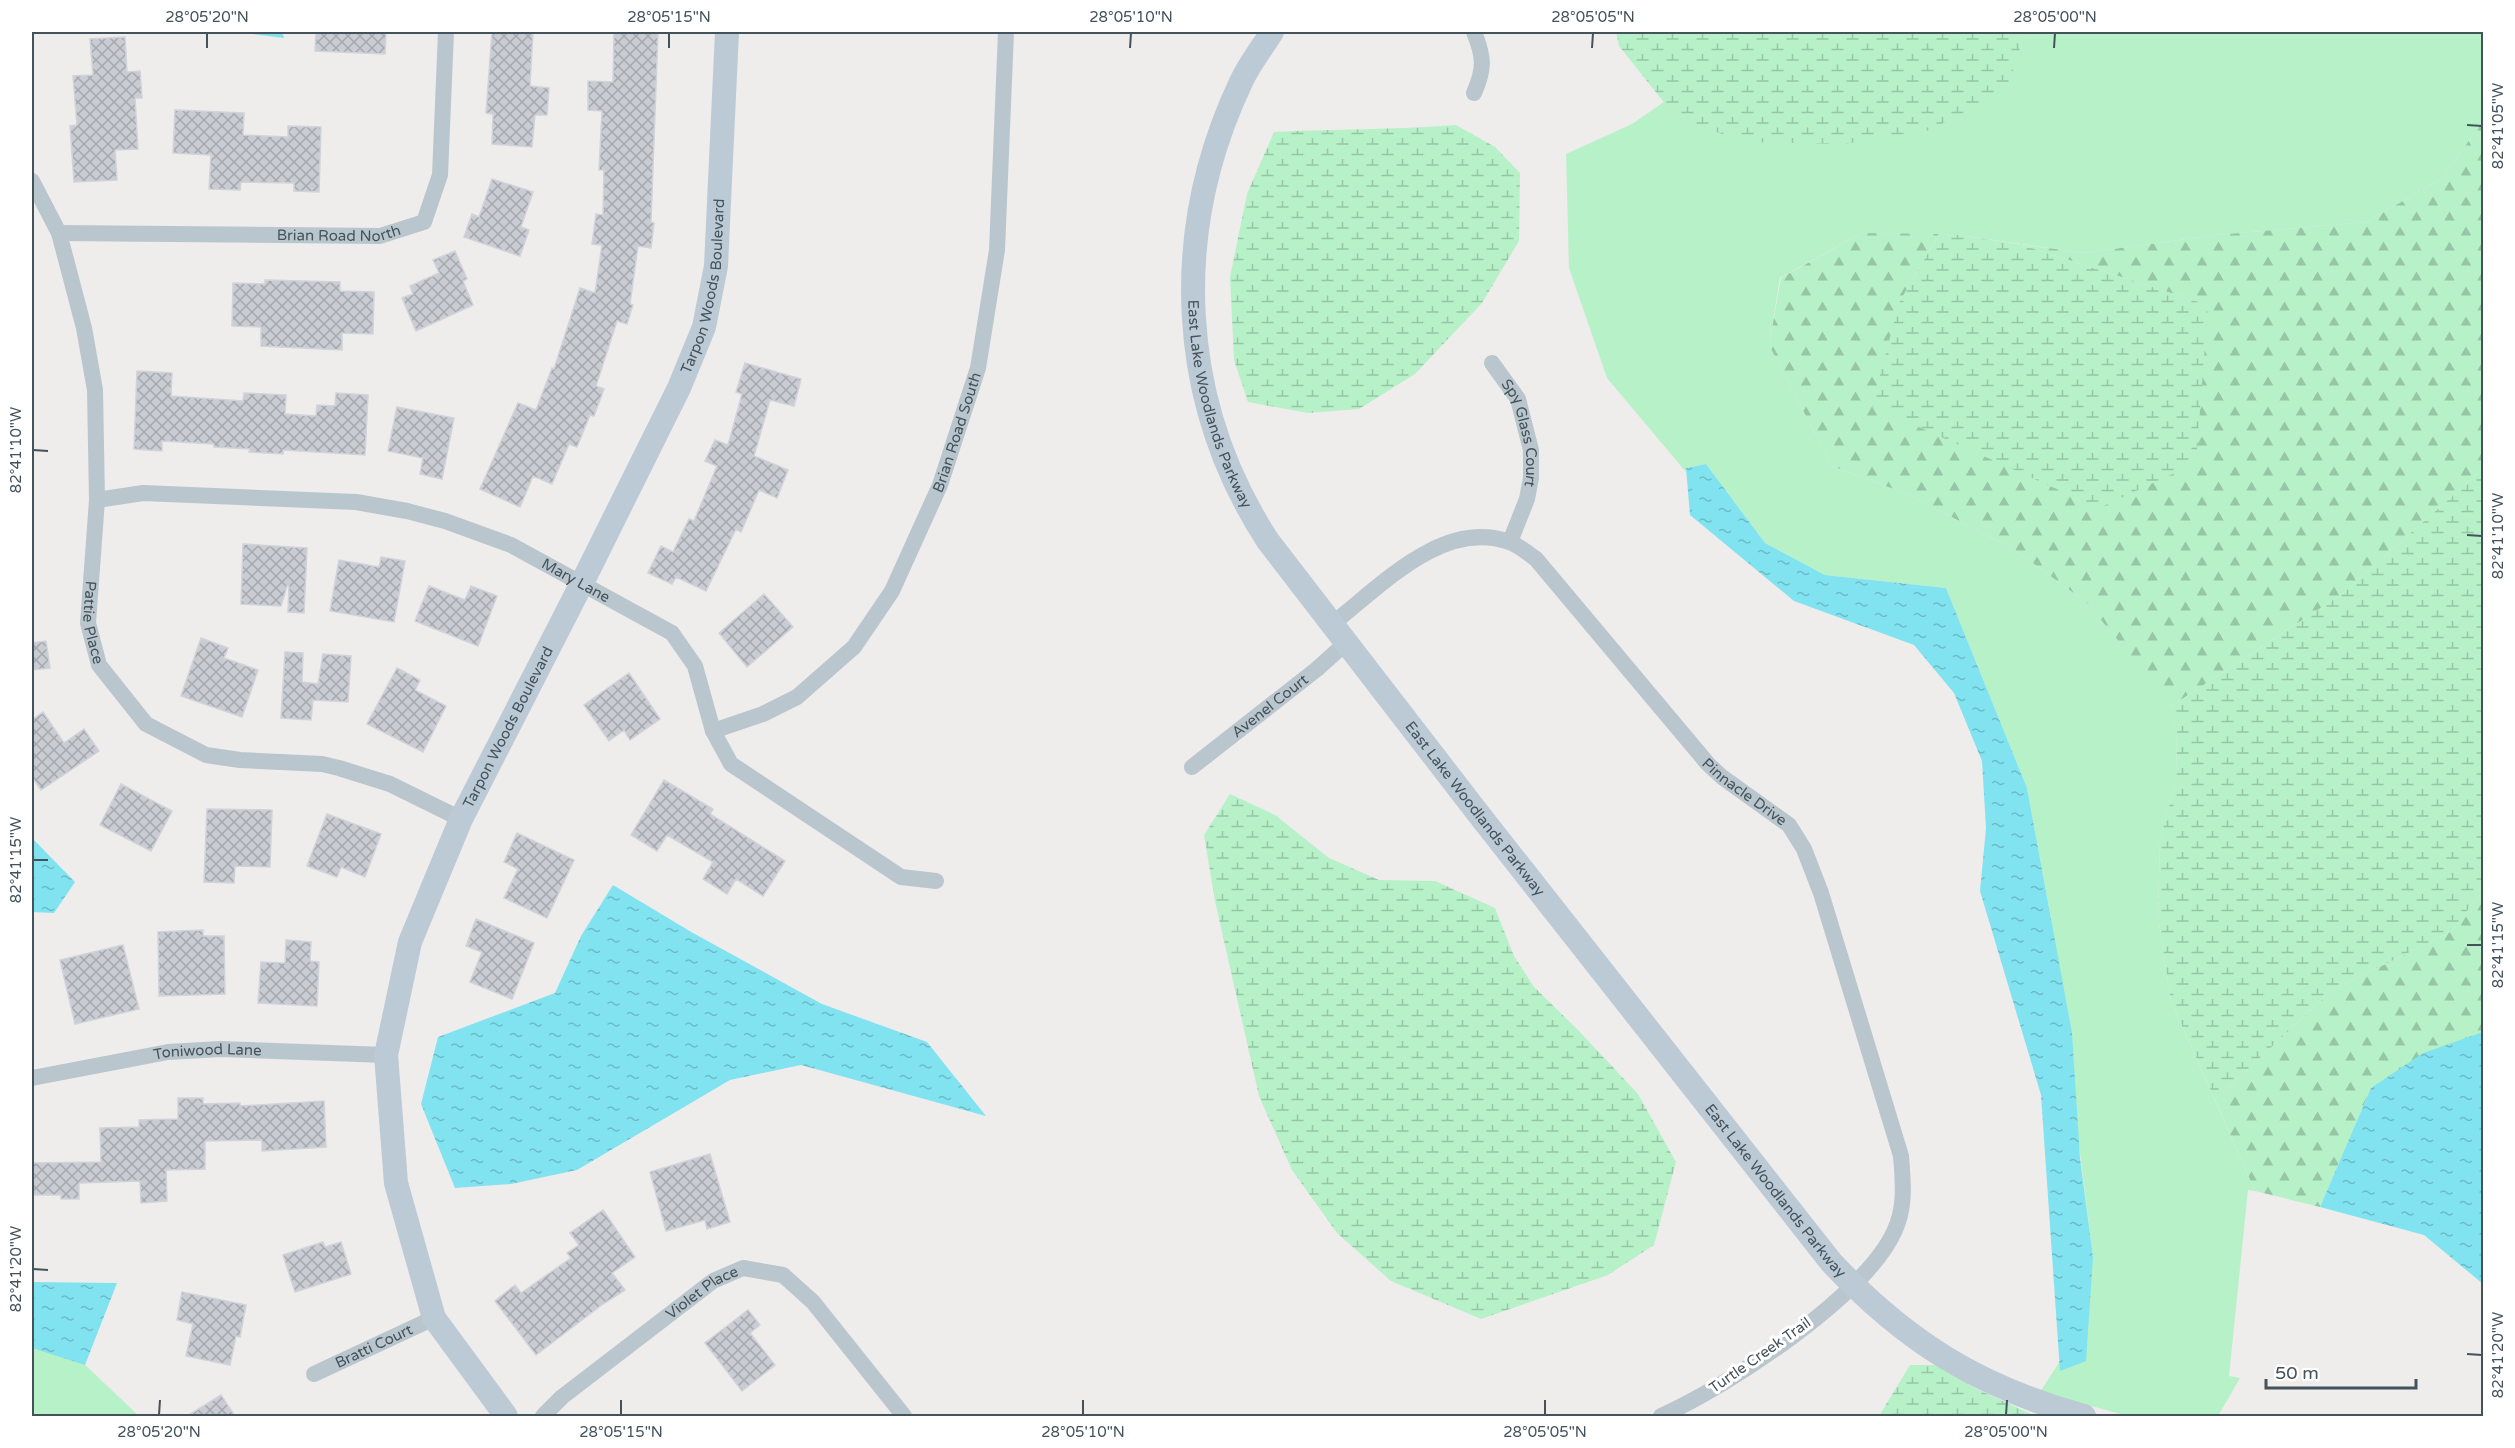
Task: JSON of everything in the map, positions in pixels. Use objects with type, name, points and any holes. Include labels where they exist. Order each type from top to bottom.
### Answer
[{"type":"street","name":"Brian Road North","points":[[59,233],[380,236],[424,222],[440,175],[446,32]]},
{"type":"street","name":"Tarpon Woods Boulevard","points":[[506,1416],[434,1318],[396,1183],[386,1055],[410,942],[461,819],[679,388],[704,327],[716,266],[727,32]]},
{"type":"street","name":"Brian Road South","points":[[713,731],[763,714],[796,697],[855,647],[892,591],[940,485],[978,368],[997,250],[1006,32]]},
{"type":"street","name":"East Lake Woodlands Parkway","points":[[1272,32],[1241,80],[1212,161],[1200,208],[1194,269],[1195,347],[1203,394],[1219,445],[1238,491],[1268,541],[1477,812],[1831,1263],[1853,1286],[1894,1321],[1952,1364],[2024,1398],[2084,1416]]},
{"type":"street","points":[[1474,32],[1483,58],[1482,74],[1474,93]]},
{"type":"street","name":"Pattie Place","points":[[32,181],[59,233],[84,328],[95,390],[98,500],[88,623],[99,665],[146,724],[206,754],[240,760],[322,764],[339,768],[390,784],[461,819]]},
{"type":"street","name":"Spy Glass Court","points":[[1492,363],[1518,399],[1532,450],[1531,478],[1527,499],[1510,542]]},
{"type":"street","name":"Mary Lane","points":[[98,500],[143,493],[356,502],[445,521],[511,545],[672,633],[695,666],[713,731],[731,764],[753,781],[901,877],[936,881]]},
{"type":"street","name":"Pinnacle Drive","points":[[1340,633],[1425,551],[1455,539],[1485,537],[1510,542],[1536,559],[1708,764],[1722,777],[1789,825],[1804,849],[1821,894],[1901,1156],[1903,1199],[1895,1230],[1882,1255],[1853,1286]]},
{"type":"street","name":"Avenel Court","points":[[1192,767],[1317,669],[1340,633]]},
{"type":"street","name":"Toniwood Lane","points":[[32,1078],[56,1071],[168,1052],[221,1049],[386,1055]]},
{"type":"street","name":"Violet Place","points":[[543,1416],[562,1398],[713,1281],[743,1268],[783,1275],[813,1302],[904,1416]]},
{"type":"street","name":"Turtle Creek Trail","points":[[1661,1416],[1700,1397],[1778,1347],[1853,1286]]},
{"type":"street","name":"Bratti Court","points":[[314,1374],[434,1318]]},
{"type":"green space","points":[[1616,32],[2025,32],[2007,90],[1930,130],[1844,144],[1748,142],[1678,120],[1619,46]]},
{"type":"green space","points":[[2025,32],[2483,32],[2483,120],[2444,177],[2367,222],[2216,235],[2084,253],[1958,235],[1862,233],[1780,278],[1769,345],[1832,466],[1907,494],[2012,548],[2086,602],[2168,699],[2177,730],[2176,782],[2160,839],[2158,917],[2171,1001],[2255,1191],[2248,1190],[2229,1376],[2240,1378],[2218,1416],[2128,1416],[2040,1392],[2060,1361],[2061,1371],[2093,1257],[2050,913],[2027,788],[1946,588],[1825,575],[1765,543],[1706,464],[1686,468],[1686,472],[1607,378],[1569,268],[1566,154],[1632,124],[1664,102],[1678,120],[2006,90]]},
{"type":"green space","points":[[2483,120],[2483,469],[2342,594],[2170,707],[2167,699],[2086,602],[2012,548],[1907,494],[1832,466],[1769,345],[1781,278],[1862,233],[1939,234],[1899,303],[2208,305],[2019,244],[2084,253],[2216,235],[2367,222],[2444,177]]},
{"type":"green space","points":[[1456,125],[1495,147],[1520,173],[1519,241],[1482,303],[1415,374],[1359,409],[1308,413],[1248,402],[1234,360],[1230,277],[1247,194],[1274,132]]},
{"type":"green space","points":[[1939,234],[2019,244],[2208,305],[2196,463],[2099,508],[1872,406],[1899,303]]},
{"type":"green space","points":[[2483,469],[2483,890],[2452,931],[2331,991],[2215,1100],[2171,1001],[2158,917],[2160,839],[2176,782],[2177,730],[2170,707],[2342,594]]},
{"type":"green space","points":[[1230,794],[1275,815],[1329,858],[1379,880],[1435,881],[1495,908],[1514,956],[1534,987],[1638,1094],[1676,1162],[1654,1245],[1608,1275],[1481,1319],[1391,1281],[1337,1233],[1292,1170],[1259,1096],[1215,901],[1204,835]]},
{"type":"green space","points":[[2483,890],[2483,1032],[2371,1088],[2320,1207],[2255,1191],[2215,1100],[2331,991],[2452,931]]},
{"type":"green space","points":[[32,1348],[83,1363],[139,1416],[32,1416]]},
{"type":"green space","points":[[1910,1365],[1935,1365],[2031,1416],[1879,1416]]},
{"type":"water","points":[[235,32],[282,32],[284,38]]},
{"type":"water","points":[[1706,464],[1765,543],[1825,575],[1946,588],[2027,788],[2072,1033],[2080,1158],[2093,1257],[2086,1361],[2060,1371],[2041,1095],[1980,891],[1986,828],[1982,761],[1954,693],[1914,645],[1794,601],[1690,515],[1686,468]]},
{"type":"water","points":[[32,838],[75,882],[54,913],[32,912]]},
{"type":"water","points":[[613,885],[693,933],[822,1004],[927,1042],[986,1116],[801,1065],[730,1080],[577,1170],[511,1184],[455,1188],[421,1104],[438,1037],[555,993],[581,936]]},
{"type":"water","points":[[2484,1032],[2483,1284],[2424,1235],[2320,1207],[2371,1088],[2423,1053]]},
{"type":"water","points":[[32,1282],[117,1283],[85,1365],[32,1348]]},
{"type":"building","points":[[316,32],[386,32],[385,54],[315,51]]},
{"type":"building","points":[[492,32],[533,32],[530,86],[549,88],[547,115],[535,115],[532,147],[492,144],[493,114],[486,113]]},
{"type":"building","points":[[614,32],[658,32],[651,222],[654,223],[651,248],[638,246],[630,304],[633,305],[627,324],[617,321],[596,386],[604,389],[594,416],[590,415],[577,447],[569,444],[552,484],[533,476],[520,507],[480,489],[518,403],[536,410],[552,368],[554,369],[580,288],[595,293],[602,245],[592,244],[596,214],[603,215],[604,170],[599,170],[602,111],[588,110],[588,81],[613,82]]},
{"type":"building","points":[[125,37],[127,72],[140,71],[142,98],[135,98],[138,149],[115,150],[117,180],[74,182],[70,126],[77,125],[73,76],[93,75],[90,39]]},
{"type":"building","points":[[175,110],[244,113],[243,135],[288,137],[288,126],[321,127],[319,192],[294,191],[294,183],[241,182],[240,190],[209,189],[211,155],[173,153]]},
{"type":"building","points":[[492,179],[533,192],[521,227],[529,230],[520,256],[464,237],[472,214],[479,217]]},
{"type":"building","points":[[455,251],[467,279],[463,281],[473,305],[416,331],[402,298],[413,294],[410,286],[439,273],[433,260]]},
{"type":"building","points":[[265,280],[340,282],[340,291],[374,292],[373,334],[342,333],[342,350],[261,346],[261,327],[232,326],[233,283],[265,284]]},
{"type":"building","points":[[745,363],[801,379],[794,406],[770,400],[754,456],[788,470],[777,498],[759,490],[741,532],[736,529],[706,591],[676,577],[672,584],[648,573],[661,546],[673,552],[689,519],[694,521],[717,466],[705,461],[715,440],[728,445],[742,394],[736,392]]},
{"type":"building","points":[[137,371],[172,373],[171,396],[243,401],[244,393],[286,395],[285,414],[316,416],[317,405],[335,406],[336,393],[368,395],[365,455],[283,450],[283,454],[249,452],[250,449],[214,447],[214,444],[162,441],[162,451],[134,449]]},
{"type":"building","points":[[397,407],[454,418],[442,479],[420,474],[423,458],[388,451]]},
{"type":"building","points":[[243,544],[307,548],[304,613],[288,612],[289,586],[287,586],[281,606],[241,604]]},
{"type":"building","points":[[381,557],[405,561],[394,622],[330,611],[339,560],[379,567]]},
{"type":"building","points":[[429,586],[465,600],[471,586],[497,596],[478,646],[415,621]]},
{"type":"building","points":[[764,594],[793,627],[747,667],[719,633]]},
{"type":"building","points":[[201,638],[228,648],[224,658],[258,670],[242,717],[181,696]]},
{"type":"building","points":[[46,641],[50,668],[32,670],[32,643]]},
{"type":"building","points":[[285,652],[303,653],[302,682],[318,684],[323,654],[351,656],[348,702],[313,700],[311,720],[281,718]]},
{"type":"building","points":[[397,668],[420,680],[415,690],[446,706],[423,752],[367,724]]},
{"type":"building","points":[[629,673],[660,719],[630,740],[624,730],[609,741],[584,705]]},
{"type":"building","points":[[43,712],[64,743],[84,729],[99,751],[41,790],[32,777],[32,720]]},
{"type":"building","points":[[664,780],[713,809],[710,814],[785,861],[763,896],[736,879],[727,894],[703,879],[713,862],[667,835],[657,851],[631,835]]},
{"type":"building","points":[[121,784],[172,811],[151,851],[100,825]]},
{"type":"building","points":[[207,809],[272,810],[270,867],[235,866],[234,883],[204,882]]},
{"type":"building","points":[[327,814],[381,834],[365,877],[341,867],[337,877],[307,866]]},
{"type":"building","points":[[517,833],[574,860],[547,918],[504,898],[518,869],[504,862]]},
{"type":"building","points":[[476,919],[534,943],[512,999],[470,982],[482,952],[466,946]]},
{"type":"building","points":[[203,930],[203,936],[224,936],[225,994],[159,996],[158,932]]},
{"type":"building","points":[[286,940],[311,942],[310,961],[319,962],[317,1006],[258,1003],[261,962],[285,963]]},
{"type":"building","points":[[123,945],[139,1009],[75,1024],[60,960]]},
{"type":"building","points":[[178,1098],[203,1098],[203,1104],[240,1103],[240,1106],[324,1101],[326,1147],[262,1151],[262,1140],[205,1141],[205,1169],[166,1170],[167,1201],[141,1203],[140,1181],[79,1183],[79,1199],[61,1199],[61,1195],[32,1195],[32,1163],[101,1162],[100,1128],[139,1127],[139,1120],[178,1119]]},
{"type":"building","points":[[710,1154],[730,1222],[707,1229],[705,1220],[666,1231],[650,1172]]},
{"type":"building","points":[[603,1210],[635,1257],[612,1273],[625,1290],[536,1355],[495,1301],[515,1285],[521,1293],[571,1258],[567,1253],[579,1245],[570,1233]]},
{"type":"building","points":[[323,1242],[325,1247],[341,1242],[351,1274],[295,1292],[283,1255]]},
{"type":"building","points":[[182,1292],[246,1305],[240,1337],[236,1336],[230,1365],[186,1356],[193,1324],[177,1320]]},
{"type":"building","points":[[748,1310],[760,1325],[750,1333],[775,1365],[742,1391],[705,1343]]},
{"type":"building","points":[[221,1395],[235,1416],[187,1416]]}]
